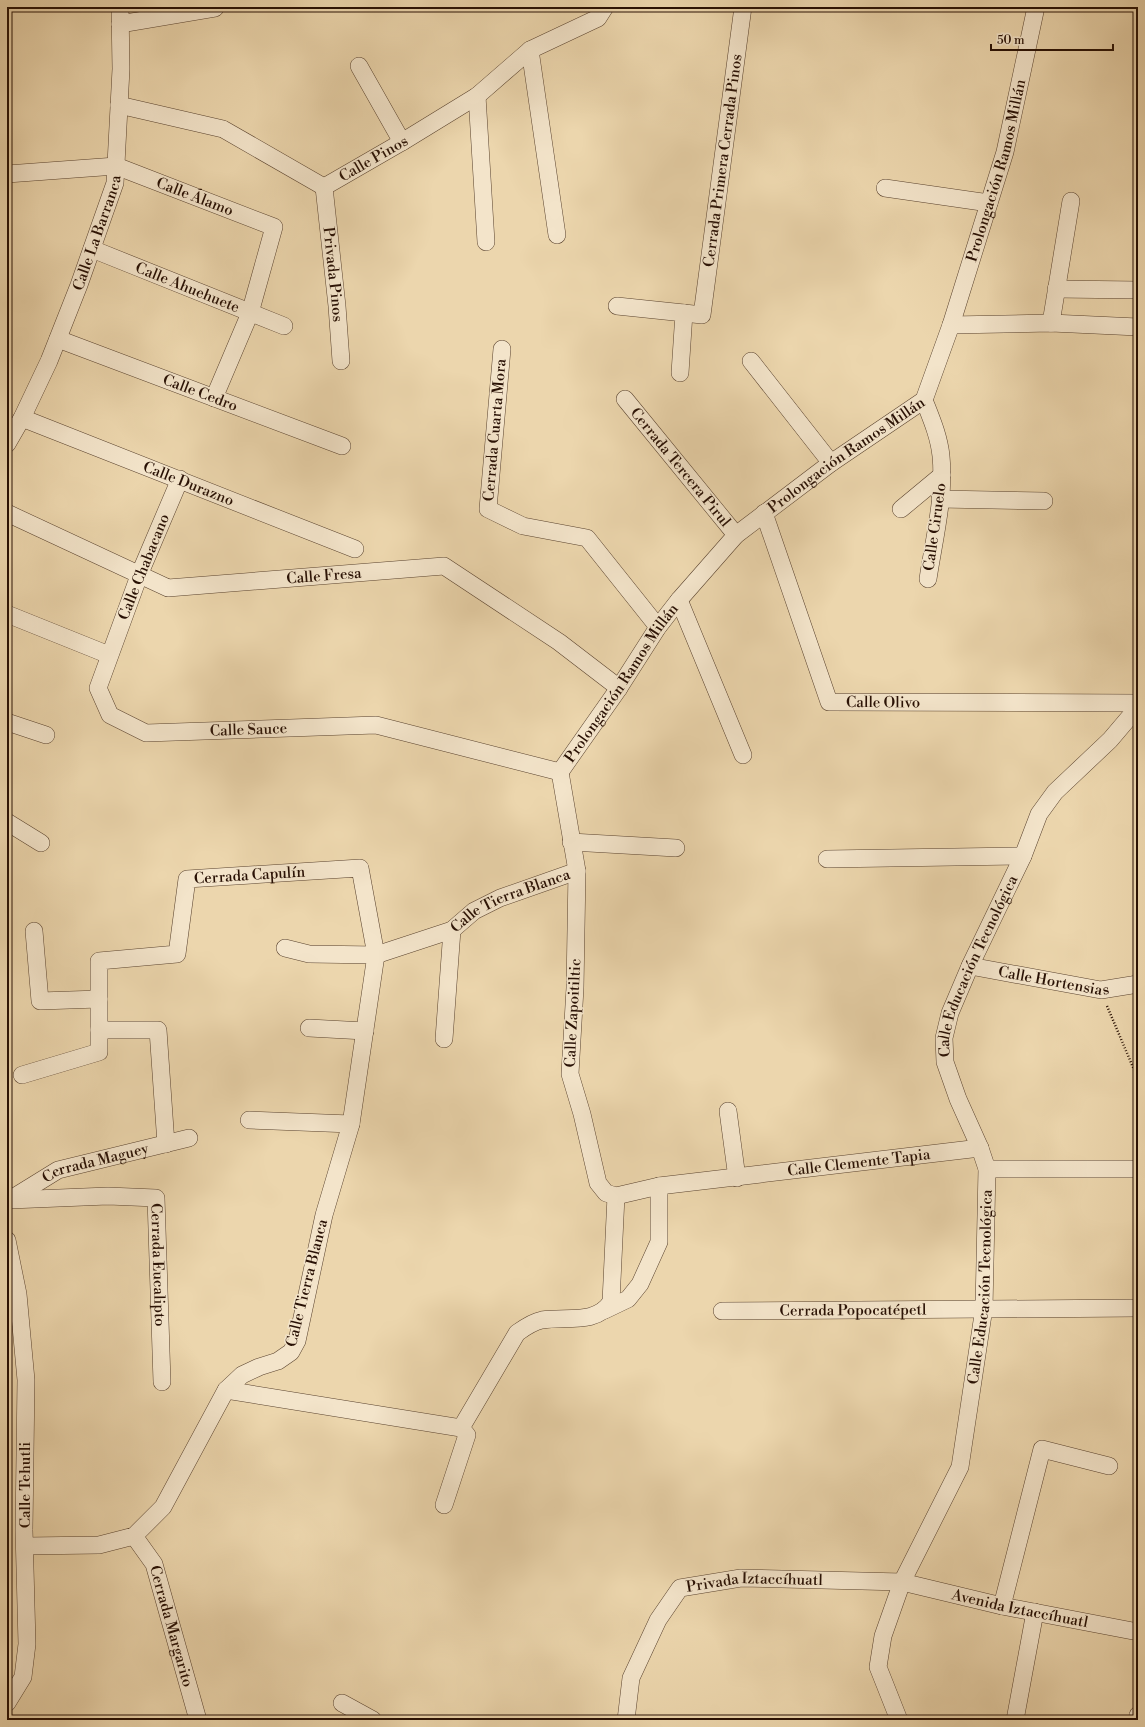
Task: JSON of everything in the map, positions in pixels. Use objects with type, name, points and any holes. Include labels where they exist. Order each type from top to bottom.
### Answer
[{"type":"street","name":"Calle La Barranca","points":[[7,444],[22,418],[58,339],[115,183],[119,105],[120,7]]},
{"type":"street","name":"Calle Pinos","points":[[119,105],[223,129],[324,187],[477,96],[530,50],[598,18],[605,7]]},
{"type":"street","name":"Cerrada Primera Cerrada Pinos","points":[[684,313],[702,314],[743,7]]},
{"type":"street","name":"Prolongación Ramos Millán","points":[[560,772],[619,688],[658,627],[679,600],[736,535],[831,463],[924,400],[951,325],[1006,152],[1036,7]]},
{"type":"street","points":[[120,24],[216,8]]},
{"type":"street","points":[[530,50],[558,235]]},
{"type":"street","points":[[359,66],[402,142]]},
{"type":"street","points":[[477,96],[486,242]]},
{"type":"street","points":[[7,174],[116,166]]},
{"type":"street","name":"Calle Álamo","points":[[116,166],[274,226],[250,313]]},
{"type":"street","name":"Privada Pinos","points":[[324,187],[337,306],[341,361]]},
{"type":"street","points":[[885,188],[989,203]]},
{"type":"street","points":[[1051,323],[1071,201]]},
{"type":"street","name":"Calle Ahuehuete","points":[[92,249],[284,326]]},
{"type":"street","points":[[1056,289],[1138,290]]},
{"type":"street","points":[[617,306],[684,313],[680,373]]},
{"type":"street","points":[[214,398],[250,313]]},
{"type":"street","points":[[951,325],[1051,323],[1138,327]]},
{"type":"street","name":"Calle Cedro","points":[[58,339],[342,446]]},
{"type":"street","name":"Cerrada Cuarta Mora","points":[[502,349],[488,509],[523,526],[587,538],[658,627]]},
{"type":"street","points":[[751,361],[831,463]]},
{"type":"street","name":"Cerrada Tercera Pirul","points":[[625,399],[736,535]]},
{"type":"street","name":"Calle Ciruelo","points":[[924,400],[935,429],[941,455],[942,475],[940,499],[928,579]]},
{"type":"street","name":"Calle Durazno","points":[[22,418],[355,549]]},
{"type":"street","points":[[901,509],[942,475]]},
{"type":"street","name":"Calle Chabacano","points":[[109,655],[140,574],[180,479]]},
{"type":"street","points":[[940,499],[1044,501]]},
{"type":"street","name":"Calle Fresa","points":[[7,513],[168,588],[444,566],[559,642],[619,688]]},
{"type":"street","name":"Calle Olivo","points":[[764,513],[829,702],[1138,703]]},
{"type":"street","points":[[679,600],[742,755]]},
{"type":"street","points":[[7,614],[109,655]]},
{"type":"street","name":"Calle Sauce","points":[[109,655],[98,688],[110,715],[146,732],[376,725],[560,772]]},
{"type":"street","name":"Calle Educación Tecnológica","points":[[899,1720],[878,1667],[883,1636],[902,1582],[960,1466],[984,1308],[987,1169],[980,1148],[958,1099],[945,1062],[944,1038],[950,1013],[970,966],[1023,856],[1039,814],[1055,792],[1110,740],[1138,707]]},
{"type":"street","points":[[7,722],[46,735]]},
{"type":"street","name":"Calle Zapoitiltic","points":[[560,772],[577,871],[575,988],[570,1074],[582,1114],[598,1183],[606,1192],[616,1196]]},
{"type":"street","points":[[7,822],[41,843]]},
{"type":"street","points":[[572,842],[676,848]]},
{"type":"street","points":[[827,859],[1023,856]]},
{"type":"street","name":"Calle Tierra Blanca","points":[[26,1546],[99,1545],[134,1536],[163,1508],[226,1390],[242,1375],[259,1367],[278,1361],[291,1352],[296,1341],[324,1215],[351,1124],[376,954],[360,868]]},
{"type":"street","name":"Cerrada Capulín","points":[[22,1075],[99,1052],[99,961],[177,954],[188,879],[360,868]]},
{"type":"street","name":"Calle Tierra Blanca","points":[[376,954],[452,930],[474,911],[500,898],[577,871]]},
{"type":"street","points":[[444,1039],[452,930]]},
{"type":"street","points":[[34,931],[40,1001],[99,999]]},
{"type":"street","points":[[285,948],[309,954],[376,954]]},
{"type":"street","name":"Calle Hortensias","points":[[970,966],[1101,990],[1138,984]]},
{"type":"street","points":[[308,1028],[365,1031]]},
{"type":"street","points":[[99,1030],[158,1030],[166,1144]]},
{"type":"street","points":[[728,1111],[737,1178]]},
{"type":"street","points":[[249,1120],[351,1124]]},
{"type":"street","name":"Cerrada Maguey","points":[[8,1200],[58,1170],[189,1138]]},
{"type":"street","name":"Calle Clemente Tapia","points":[[659,1186],[737,1178],[980,1148]]},
{"type":"street","points":[[987,1169],[1138,1169]]},
{"type":"street","points":[[460,1428],[517,1333],[527,1326],[541,1320],[594,1317],[628,1299],[640,1284],[659,1242],[659,1186],[616,1196],[611,1302],[605,1310]]},
{"type":"street","name":"Cerrada Eucalipto","points":[[8,1200],[108,1196],[156,1198],[162,1382]]},
{"type":"street","name":"Calle Tehutli","points":[[7,1240],[18,1294],[26,1380],[27,1644],[23,1678],[8,1699]]},
{"type":"street","name":"Cerrada Popocatépetl","points":[[722,1311],[1138,1308]]},
{"type":"street","points":[[226,1390],[460,1428],[467,1435],[444,1506]]},
{"type":"street","points":[[1002,1606],[1042,1449],[1109,1466]]},
{"type":"street","name":"Cerrada Margarito","points":[[134,1536],[154,1564],[198,1720]]},
{"type":"street","name":"Privada Iztaccíhuatl","points":[[626,1720],[631,1678],[658,1620],[680,1588],[740,1578],[902,1582]]},
{"type":"street","name":"Avenida Iztaccíhuatl","points":[[902,1582],[1002,1606],[1138,1632]]},
{"type":"street","points":[[1015,1720],[1035,1612]]},
{"type":"street","points":[[342,1703],[373,1720]]},
{"type":"street","points":[[1137,1720],[1138,1715]]},
{"type":"path","points":[[1101,990],[1138,1079]]}]
